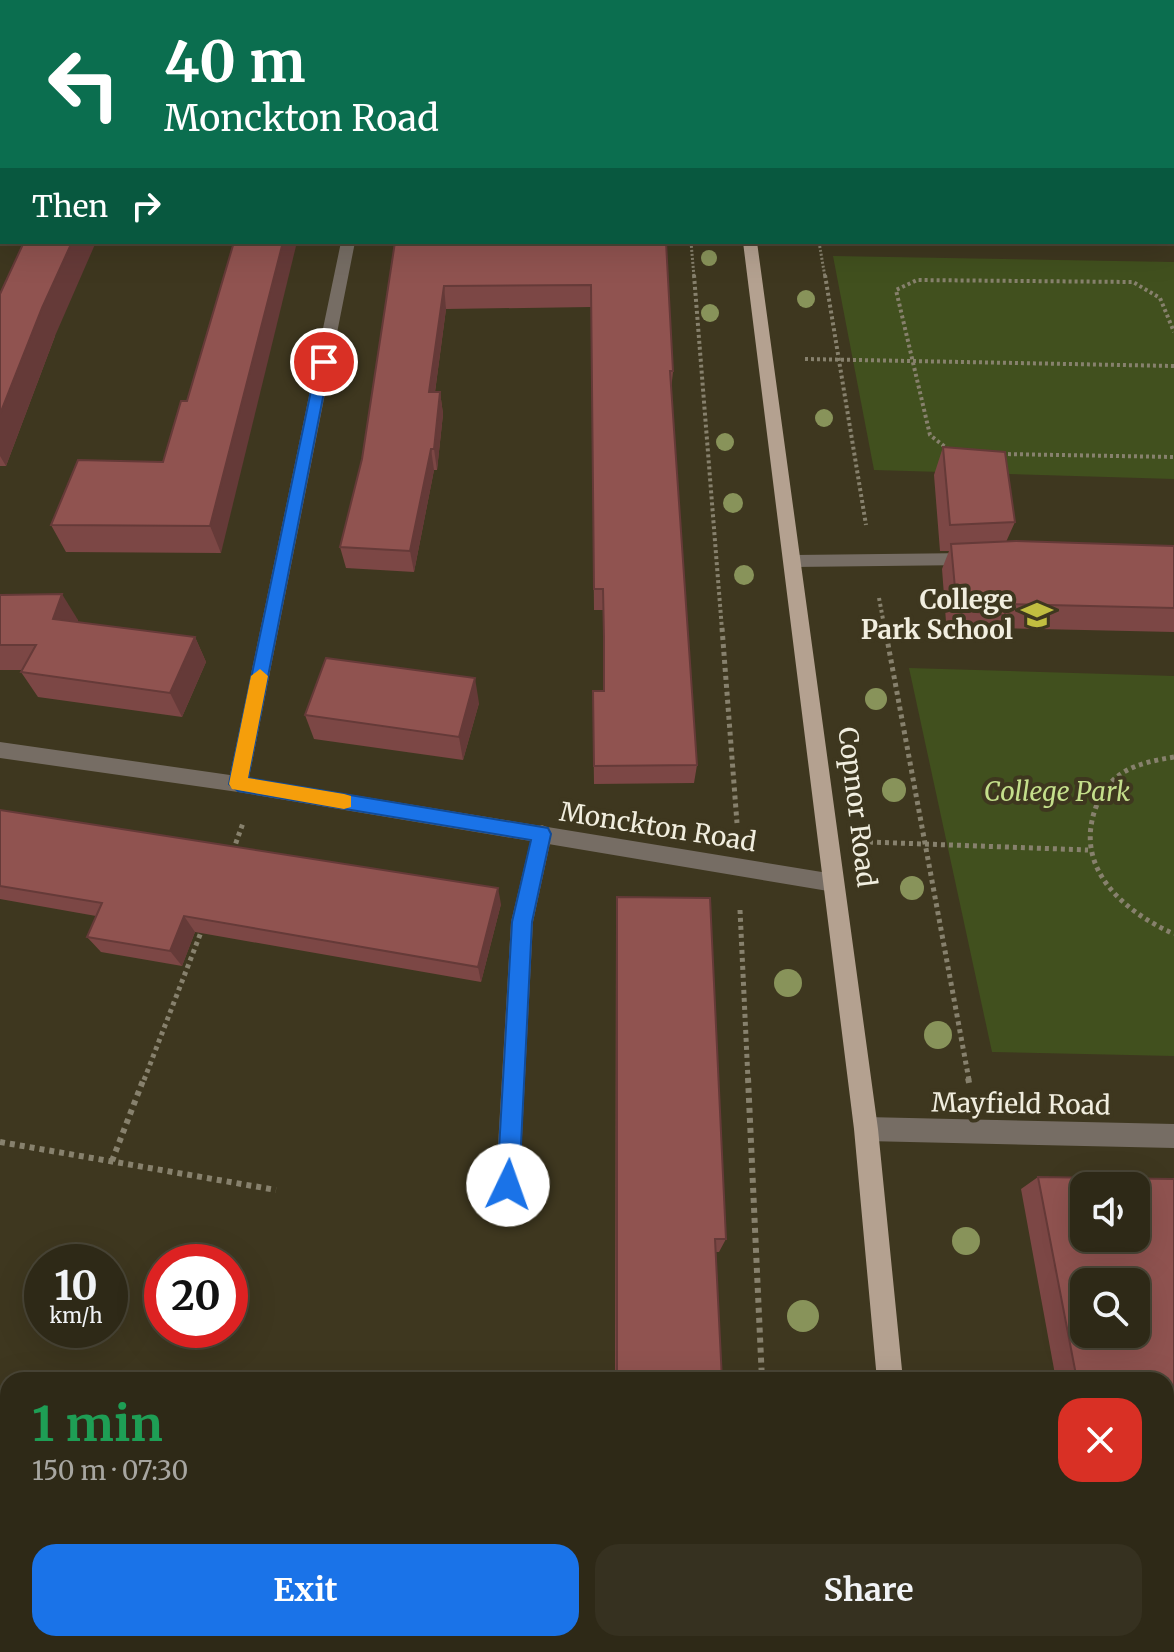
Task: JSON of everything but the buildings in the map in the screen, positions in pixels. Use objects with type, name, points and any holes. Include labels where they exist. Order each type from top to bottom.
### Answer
[{"type":"main road","name":"Copnor Road","points":[[750,244],[866,1129],[889,1372]]},
{"type":"street","points":[[248,786],[348,244]]},
{"type":"street","points":[[794,561],[993,558]]},
{"type":"street","name":"Monckton Road","points":[[0,750],[248,786],[834,883]]},
{"type":"street","points":[[506,1215],[522,922],[542,834]]},
{"type":"street","name":"Mayfield Road","points":[[866,1129],[1174,1136]]},
{"type":"path","points":[[691,244],[737,823]]},
{"type":"path","points":[[819,244],[872,562],[978,1132]]},
{"type":"path","points":[[952,453],[930,435],[896,290],[917,280],[1133,282],[1160,298],[1174,332]]},
{"type":"path","points":[[764,358],[1174,366]]},
{"type":"path","points":[[1000,454],[1174,457]]},
{"type":"path","points":[[1174,757],[1144,762],[1110,780],[1089,818],[1088,850],[1109,893],[1157,928],[1174,934]]},
{"type":"path","points":[[229,860],[248,786]]},
{"type":"path","points":[[829,841],[1088,850]]},
{"type":"path","points":[[740,906],[762,1372]]},
{"type":"path","points":[[112,1161],[207,917]]},
{"type":"path","points":[[0,1142],[276,1190]]},
{"type":"green space","points":[[833,256],[1174,262],[1174,479],[874,470]]},
{"type":"green space","name":"College Park","points":[[909,668],[1174,676],[1174,1056],[992,1052]]},
{"type":"slow traffic","points":[[260,676],[238,784],[344,802]]},
{"type":"place","name":"College Park School","points":[[1037,615]]},
{"type":"route","points":[[324,362],[238,784],[542,834],[522,922],[508,1185]]}]
